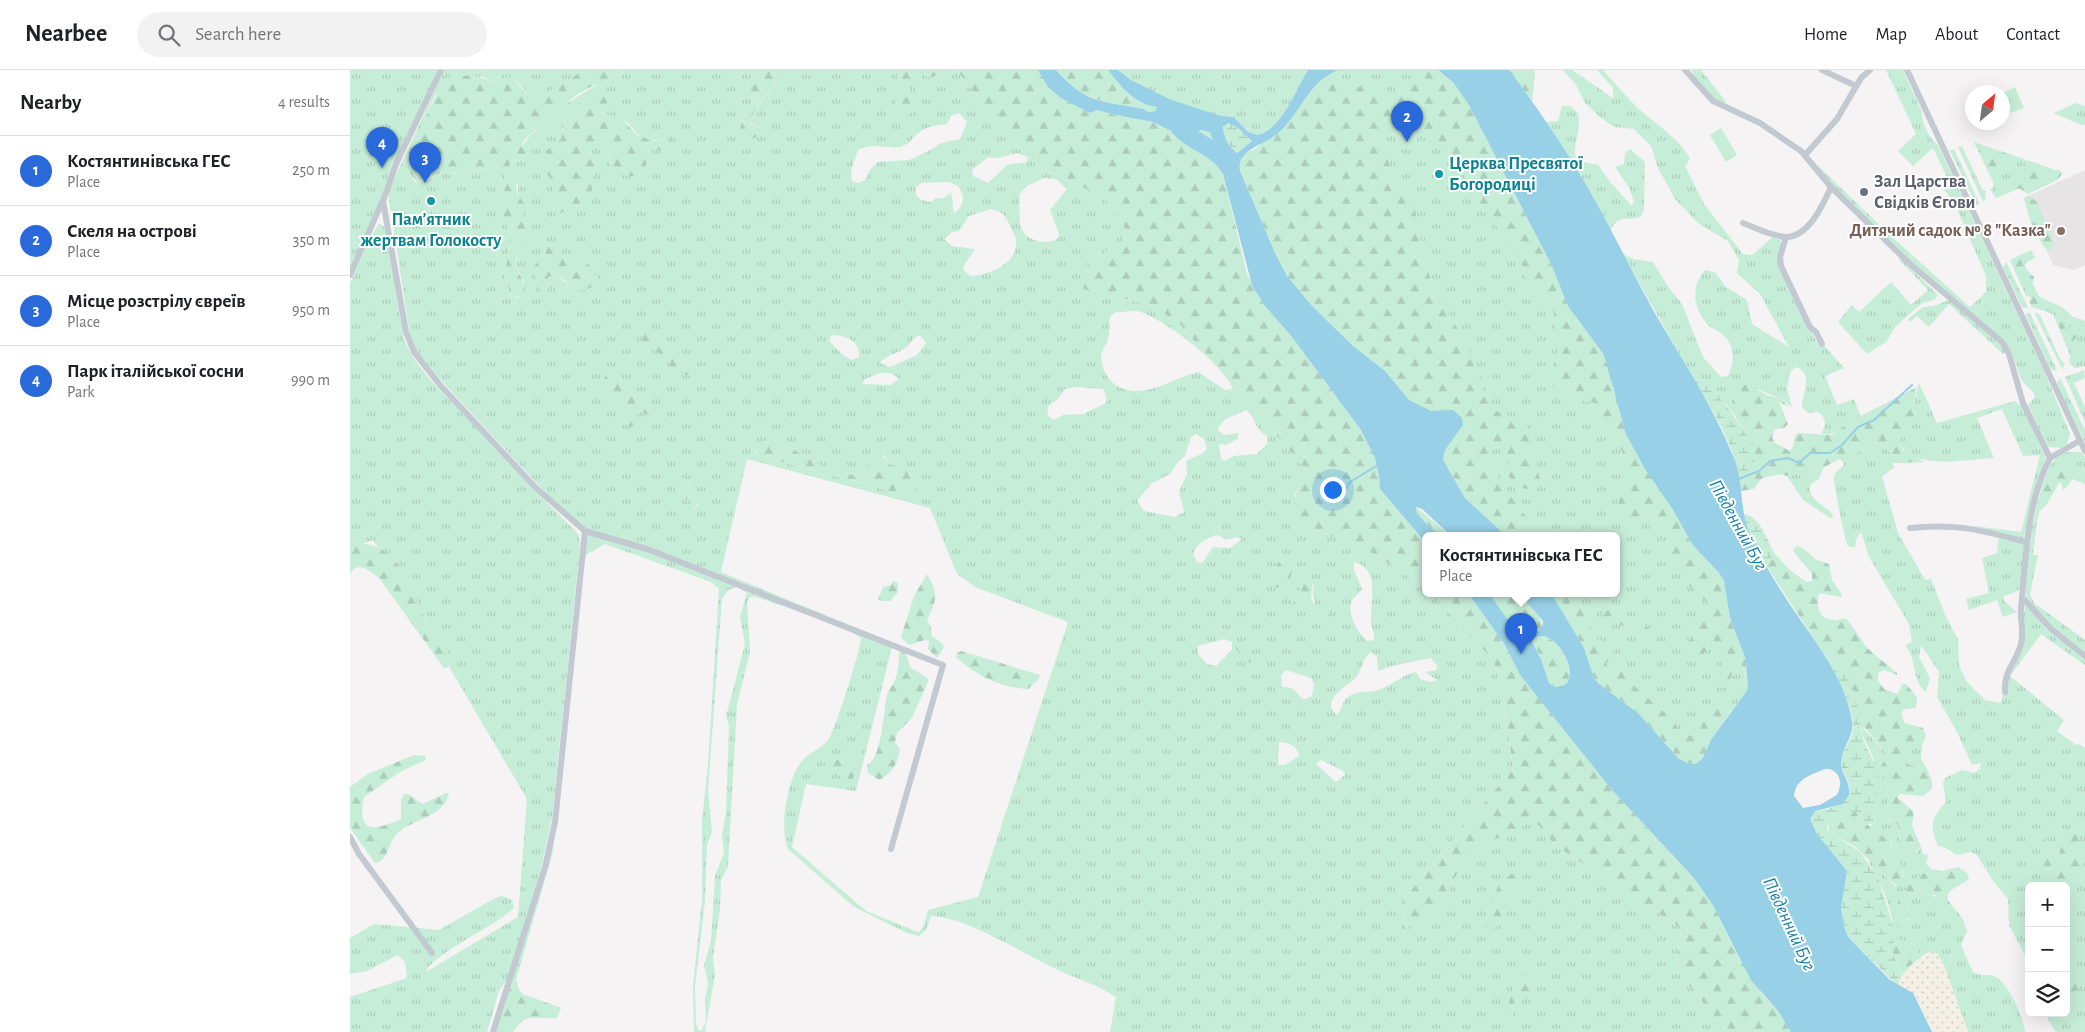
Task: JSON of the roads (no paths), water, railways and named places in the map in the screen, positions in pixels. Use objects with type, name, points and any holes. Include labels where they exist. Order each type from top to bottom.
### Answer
[{"type":"street","points":[[350,275],[383,201],[401,154],[441,70]]},
{"type":"street","points":[[1685,70],[1709,98],[1723,107],[1760,123],[1805,155],[1832,188],[1910,264],[2002,342],[2009,354],[2023,403],[2050,458]]},
{"type":"street","points":[[1822,70],[1856,86]]},
{"type":"street","points":[[1805,155],[1837,119],[1856,86],[1870,70]]},
{"type":"street","points":[[1907,70],[2085,451]]},
{"type":"street","points":[[1743,223],[1786,237],[1795,235],[1806,227],[1822,206],[1832,188]]},
{"type":"street","points":[[383,201],[406,332],[414,352],[440,385],[536,488],[585,532],[622,540],[943,665],[891,849]]},
{"type":"street","points":[[1786,237],[1780,257],[1781,266],[1810,327],[1816,332],[1822,344]]},
{"type":"street","points":[[2005,692],[2005,675],[2021,643],[2021,608],[2026,542],[2036,495],[2050,458],[2079,441]]},
{"type":"street","points":[[1910,528],[1938,525],[1963,526],[2026,542]]},
{"type":"street","points":[[493,1032],[544,867],[555,822],[585,532]]},
{"type":"street","points":[[2023,598],[2051,629],[2085,656]]},
{"type":"street","points":[[350,837],[359,854],[432,953]]},
{"type":"water","points":[[1038,70],[1056,70],[1076,89],[1096,99],[1144,109],[1148,112],[1155,111],[1157,107],[1142,102],[1129,94],[1108,70],[1118,70],[1131,80],[1171,100],[1221,116],[1234,117],[1248,132],[1258,135],[1267,131],[1281,117],[1308,70],[1338,70],[1315,86],[1277,134],[1246,153],[1240,164],[1240,171],[1275,253],[1287,276],[1312,306],[1352,345],[1385,371],[1409,400],[1431,411],[1453,410],[1462,418],[1463,425],[1445,450],[1443,460],[1465,498],[1502,532],[1447,532],[1422,509],[1416,507],[1415,512],[1435,532],[1422,532],[1422,538],[1380,489],[1375,458],[1361,430],[1292,337],[1265,306],[1252,285],[1223,174],[1212,161],[1182,142],[1170,130],[1151,122],[1097,110],[1090,113],[1061,98],[1048,87]],"holes":[[[1228,123],[1238,128],[1252,141],[1237,153],[1227,142],[1223,127]],[[1202,130],[1210,132],[1216,148],[1210,147],[1194,136],[1195,132]]]},
{"type":"water","name":"Південний Буг","points":[[1438,70],[1509,70],[1548,125],[1585,183],[1653,310],[1696,382],[1726,439],[1737,467],[1744,515],[1755,545],[1767,568],[1833,669],[1849,707],[1852,732],[1843,753],[1841,764],[1849,786],[1849,795],[1843,804],[1815,811],[1810,819],[1817,834],[1847,871],[1841,909],[1845,930],[1849,938],[1890,980],[1913,993],[1932,1032],[1791,1032],[1778,1011],[1751,980],[1714,907],[1694,878],[1612,790],[1520,675],[1505,645],[1471,597],[1492,597],[1510,623],[1517,621],[1539,631],[1543,621],[1522,597],[1553,597],[1584,648],[1594,678],[1598,683],[1639,714],[1678,758],[1687,763],[1696,764],[1703,758],[1711,740],[1748,689],[1746,660],[1730,618],[1724,581],[1692,544],[1672,508],[1645,469],[1626,434],[1604,355],[1568,306],[1552,266],[1469,105],[1453,82]],"holes":[[[1544,636],[1561,649],[1570,671],[1567,683],[1555,687],[1549,683],[1541,659],[1531,640],[1534,637]],[[1830,769],[1837,774],[1840,780],[1837,795],[1820,805],[1803,808],[1794,796],[1798,785],[1810,775]]]},
{"type":"waterway","points":[[1181,128],[1216,149],[1224,161]]},
{"type":"waterway","points":[[1739,479],[1759,471],[1770,461],[1788,458],[1799,463],[1810,453],[1830,453],[1842,445],[1858,427],[1874,420],[1912,385]]},
{"type":"waterway","points":[[1343,494],[1350,482],[1378,465]]},
{"type":"place","name":"Скеля на острові","points":[[1407,142]]},
{"type":"place","name":"Парк італійської сосни","points":[[382,168]]},
{"type":"place","name":"Церква Пресвятої Богородиці","points":[[1439,174]]},
{"type":"place","name":"Місце розстрілу євреїв","points":[[425,183]]},
{"type":"place","name":"Зал Царства Свідків Єгови","points":[[1864,192]]},
{"type":"place","name":"Пам’ятник жертвам Голокосту","points":[[431,201]]},
{"type":"place","name":"Дитячий садок № 8 \"Казка\"","points":[[2061,231]]},
{"type":"place","name":"Костянтинівська ГЕС","points":[[1521,654]]}]
